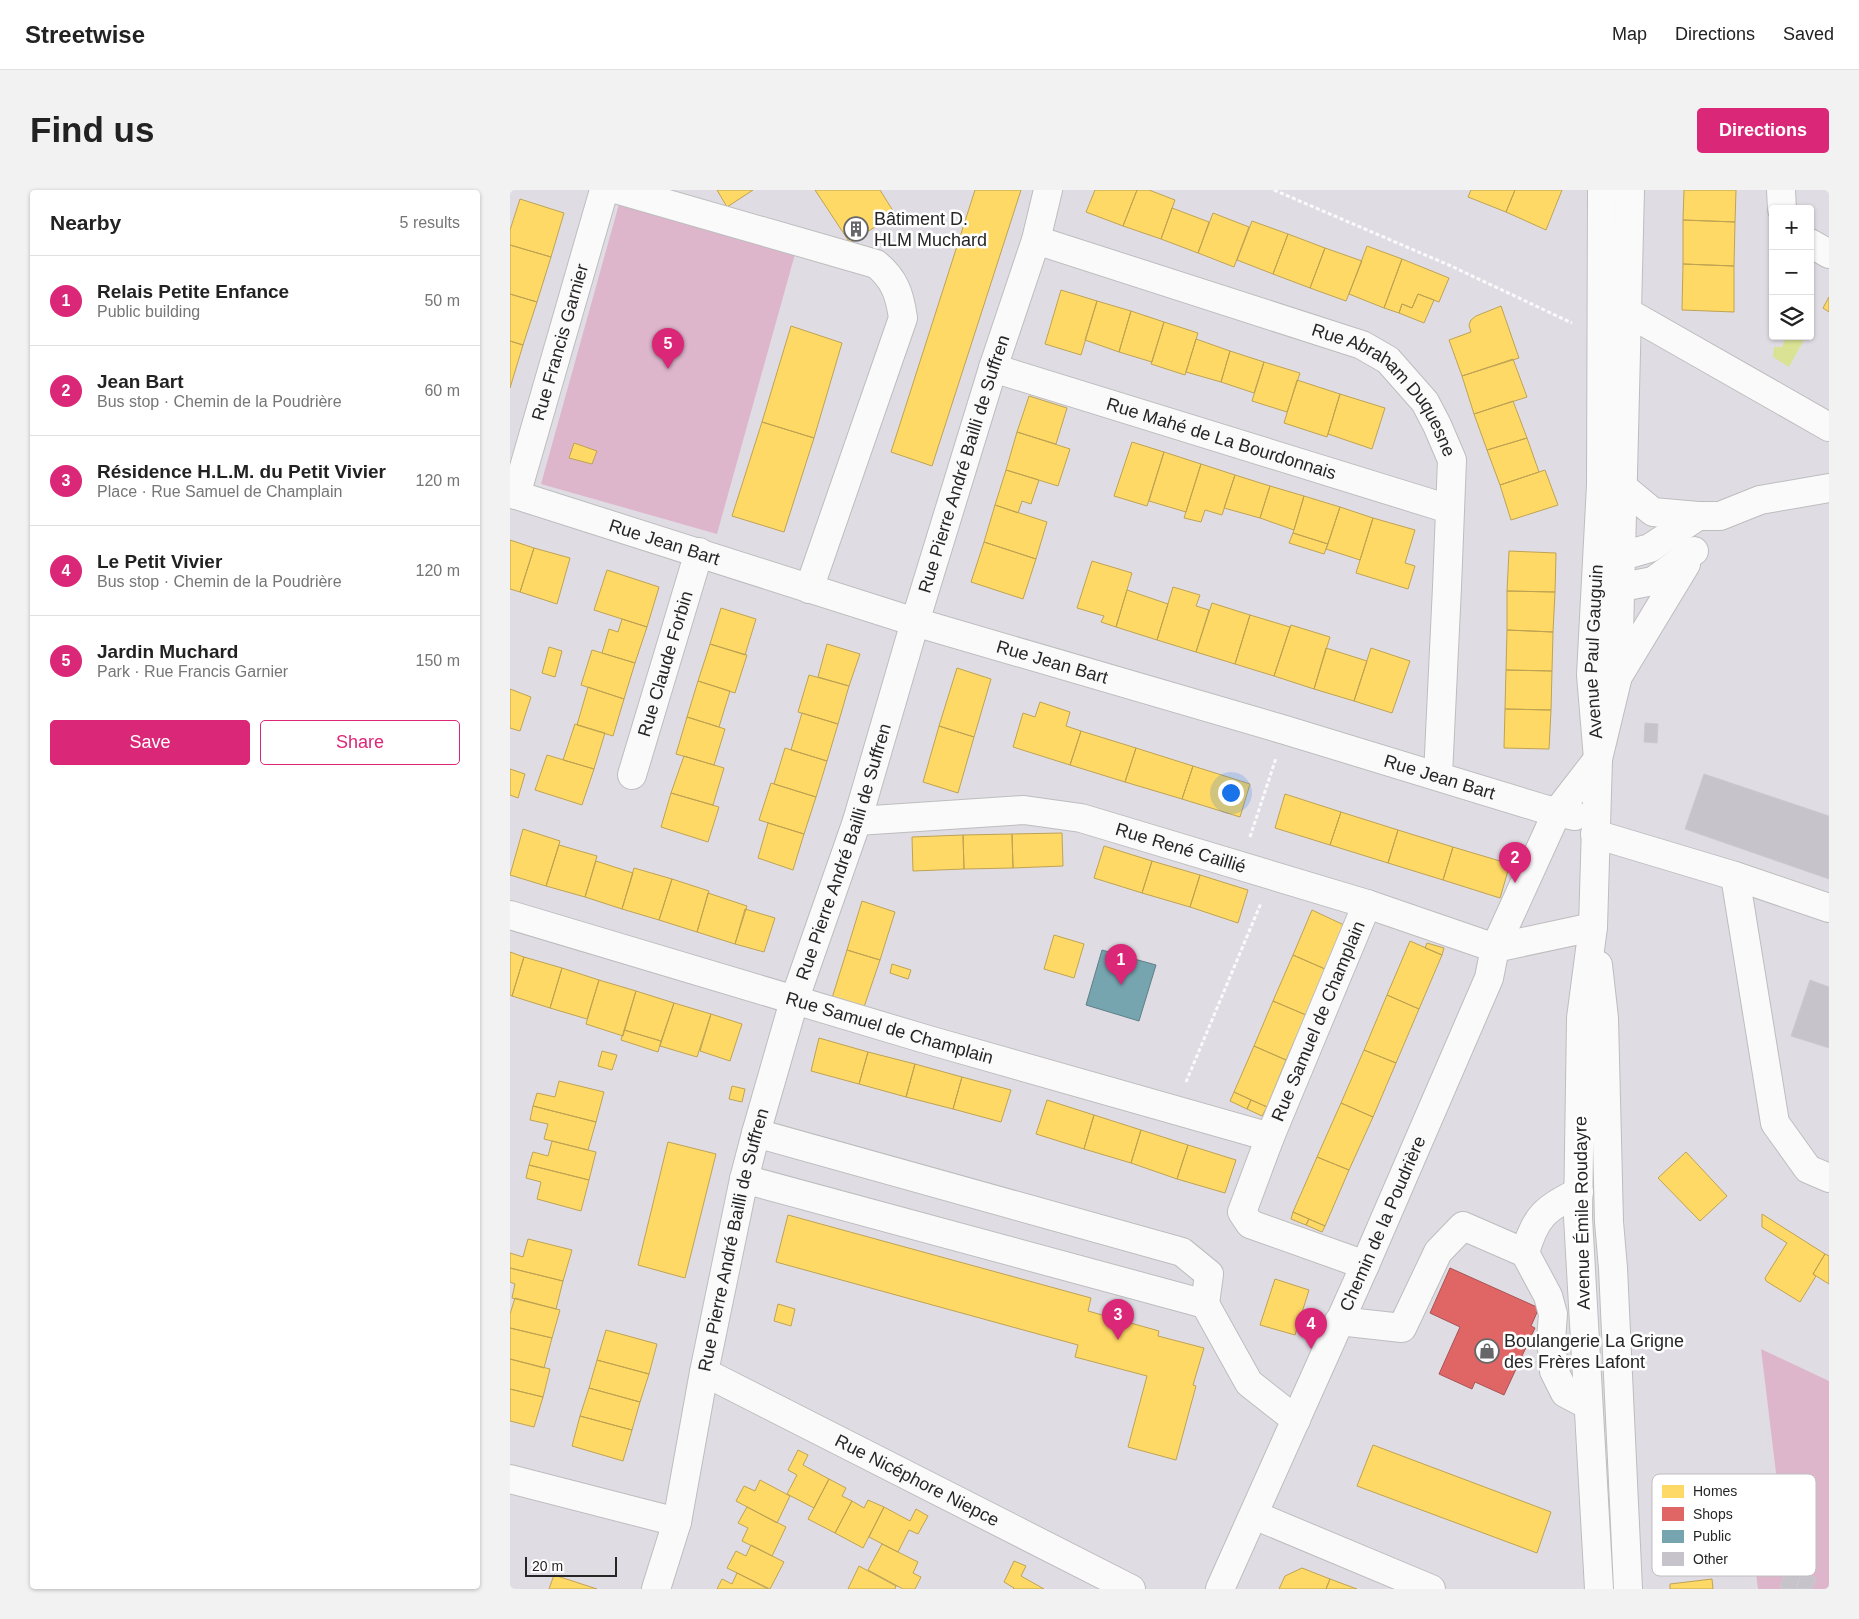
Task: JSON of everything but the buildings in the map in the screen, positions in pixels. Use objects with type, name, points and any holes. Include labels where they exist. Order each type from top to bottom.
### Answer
[{"type":"street","name":"Rue Francis Garnier","points":[[513,494],[604,190]]},
{"type":"street","points":[[619,190],[876,264],[886,272],[900,296],[903,318],[810,589]]},
{"type":"street","name":"Rue Pierre André Bailli de Suffren","points":[[656,1589],[677,1522],[704,1372],[744,1179],[756,1133],[794,1000],[857,821],[915,622],[993,368],[1036,240],[1048,190]]},
{"type":"street","name":"Avenue Paul Gauguin","points":[[1602,190],[1602,337],[1612,487]]},
{"type":"street","name":"Avenue Paul Gauguin","points":[[1620,190],[1621,214],[1629,226]]},
{"type":"street","name":"Avenue Paul Gauguin","points":[[1598,758],[1591,675],[1595,593],[1612,487],[1627,312],[1630,190]]},
{"type":"street","points":[[1781,190],[1782,205]]},
{"type":"street","name":"Rue Abraham Duquesne","points":[[1036,240],[1362,345],[1388,360],[1425,402],[1452,460],[1438,775]]},
{"type":"street","points":[[1814,245],[1829,254]]},
{"type":"street","points":[[1627,312],[1829,427]]},
{"type":"street","name":"Rue Mahé de La Bourdonnais","points":[[993,368],[1449,509]]},
{"type":"street","points":[[1612,487],[1653,512],[1709,516]]},
{"type":"street","points":[[1612,487],[1617,569]]},
{"type":"street","points":[[1595,593],[1617,569],[1650,548],[1709,516],[1760,500],[1829,488]]},
{"type":"street","name":"Rue Jean Bart","points":[[513,494],[915,622],[1438,775],[1557,812],[1595,828],[1829,908]]},
{"type":"street","points":[[1618,676],[1694,550],[1709,516]]},
{"type":"street","points":[[1617,569],[1653,581],[1694,550]]},
{"type":"street","name":"Rue Claude Forbin","points":[[632,775],[698,552]]},
{"type":"street","name":"Avenue Paul Gauguin","points":[[1598,758],[1618,676],[1617,569]]},
{"type":"street","name":"Chemin de la Poudrière","points":[[1220,1589],[1365,1265],[1489,978],[1494,948],[1557,812],[1598,758]]},
{"type":"street","name":"Avenue Émile Roudayre","points":[[1598,758],[1593,927],[1581,1018],[1578,1217],[1599,1589]]},
{"type":"street","name":"Rue René Caillié","points":[[857,821],[1024,810],[1081,818],[1367,904],[1494,948]]},
{"type":"street","points":[[1735,876],[1775,1123],[1808,1169],[1829,1178]]},
{"type":"street","name":"Rue Samuel de Champlain","points":[[1365,1265],[1250,1224],[1242,1212],[1270,1136],[1367,904]]},
{"type":"street","name":"Rue Samuel de Champlain","points":[[510,915],[794,1000],[1270,1136]]},
{"type":"street","points":[[1494,948],[1593,927]]},
{"type":"street","name":"Avenue Émile Roudayre","points":[[1593,927],[1604,1018],[1609,1222],[1613,1268],[1628,1589]]},
{"type":"street","points":[[756,1133],[1182,1252],[1209,1274],[1205,1304],[1249,1384],[1296,1420]]},
{"type":"street","points":[[744,1179],[1205,1304]]},
{"type":"street","points":[[1524,1253],[1531,1233],[1542,1214],[1557,1203],[1578,1192]]},
{"type":"street","points":[[1340,1321],[1402,1328],[1438,1252],[1463,1226],[1524,1253],[1548,1296],[1553,1314],[1554,1371],[1565,1393],[1588,1405]]},
{"type":"street","name":"Rue Nicéphore Niepce","points":[[704,1372],[1131,1589]]},
{"type":"street","points":[[510,1479],[677,1522]]},
{"type":"street","points":[[1593,1499],[1612,1559],[1614,1589]]},
{"type":"street","points":[[1254,1515],[1431,1589]]},
{"type":"path","points":[[1274,190],[1450,266],[1602,337]]},
{"type":"path","points":[[1240,866],[1285,730]]},
{"type":"path","points":[[1174,1110],[1273,876]]},
{"type":"shaded area","points":[[619,204],[795,254],[717,534],[541,484]]},
{"type":"shaded area","points":[[1785,340],[1804,340],[1789,367],[1773,357],[1774,347],[1782,347]]},
{"type":"shaded area","points":[[1761,1349],[1829,1381],[1829,1589],[1758,1589],[1756,1576],[1816,1576],[1816,1474],[1776,1474]]},
{"type":"place","name":"Bâtiment D. HLM Muchard","points":[[856,229]]},
{"type":"place","name":"Jardin Muchard","points":[[668,369]]},
{"type":"place","name":"Jean Bart","points":[[1515,883]]},
{"type":"place","name":"Relais Petite Enfance","points":[[1121,985]]},
{"type":"place","name":"Résidence H.L.M. du Petit Vivier","points":[[1118,1340]]},
{"type":"place","name":"Le Petit Vivier","points":[[1311,1349]]},
{"type":"place","name":"Boulangerie La Grigne des Frères Lafont","points":[[1487,1351]]}]
